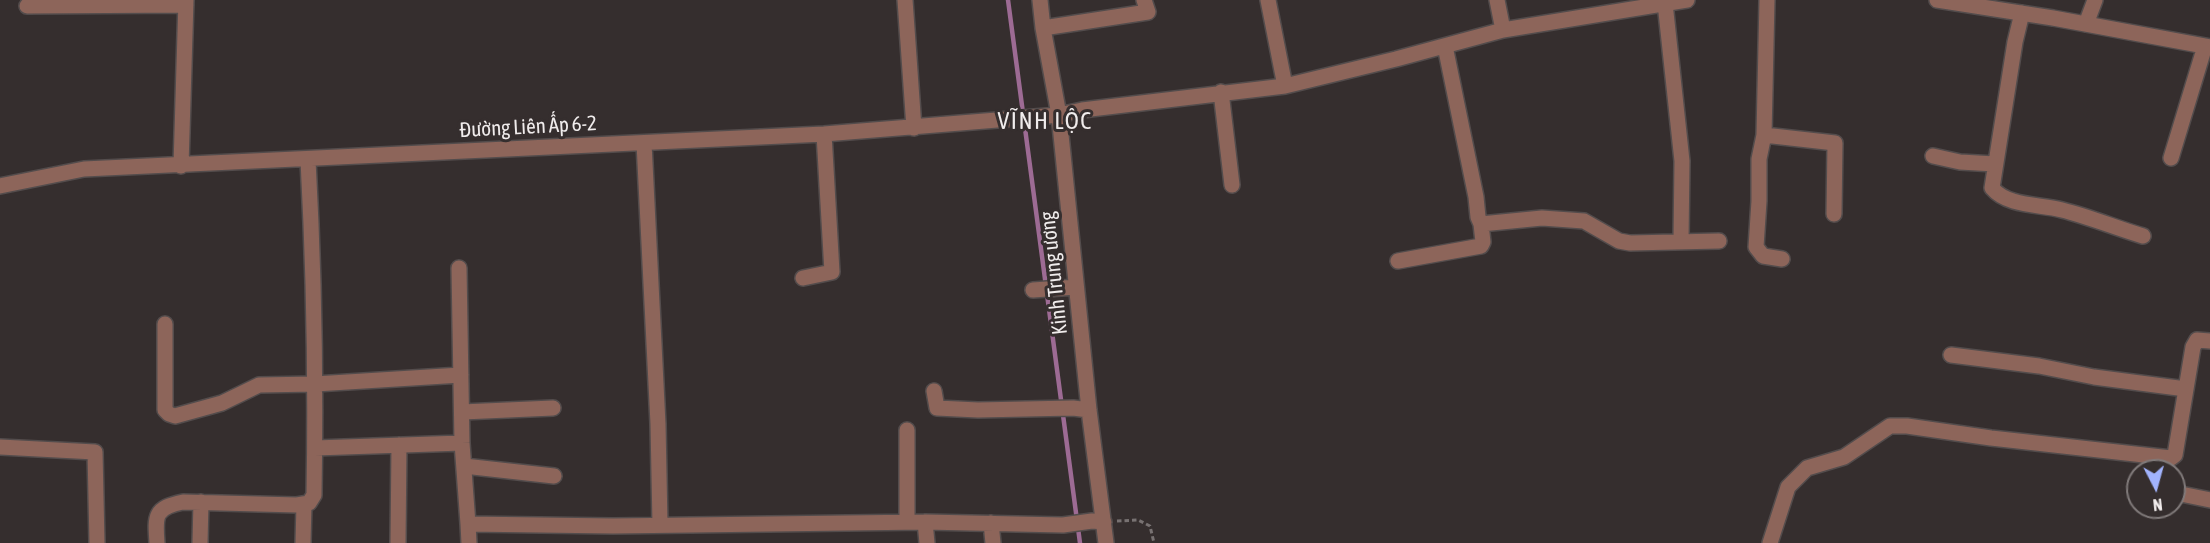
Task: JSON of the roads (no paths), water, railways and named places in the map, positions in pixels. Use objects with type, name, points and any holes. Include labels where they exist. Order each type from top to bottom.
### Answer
[{"type":"street","points":[[905,0],[914,128]]},
{"type":"street","name":"Kinh Trung ương","points":[[1040,0],[1051,115],[1076,287],[1098,522],[1106,543]]},
{"type":"street","points":[[1043,28],[1148,12],[1144,0]]},
{"type":"street","points":[[1268,0],[1285,86]]},
{"type":"street","points":[[1497,0],[1503,30]]},
{"type":"street","name":"Đường Liên Ấp 6-2","points":[[0,186],[84,169],[824,134],[1051,115],[1221,92],[1285,86],[1503,30],[1687,0]]},
{"type":"street","points":[[1767,0],[1764,135],[1759,159],[1756,247],[1763,256],[1782,259]]},
{"type":"street","points":[[1937,0],[2207,46],[2171,158]]},
{"type":"street","points":[[2086,24],[2095,0]]},
{"type":"street","points":[[27,6],[186,3],[181,166]]},
{"type":"street","points":[[1665,3],[1682,162],[1682,241]]},
{"type":"street","points":[[2022,13],[2015,42],[1992,188],[1998,195],[2015,201],[2062,210],[2143,236]]},
{"type":"street","points":[[1398,261],[1481,246],[1482,224],[1478,217],[1476,197],[1445,46]]},
{"type":"street","points":[[1221,92],[1232,184]]},
{"type":"street","points":[[803,278],[832,272],[824,134]]},
{"type":"street","points":[[1764,135],[1835,142],[1834,214]]},
{"type":"street","points":[[644,143],[660,525]]},
{"type":"street","points":[[1933,156],[1960,162],[1995,164]]},
{"type":"street","points":[[157,543],[155,522],[160,511],[167,506],[183,502],[304,504],[309,502],[314,495],[313,251],[308,159]]},
{"type":"street","points":[[1482,224],[1542,218],[1573,220],[1584,221],[1619,241],[1630,243],[1719,241]]},
{"type":"street","points":[[459,268],[462,443],[469,543]]},
{"type":"street","points":[[1033,290],[1076,287]]},
{"type":"street","points":[[165,324],[165,410],[175,416],[227,400],[260,385],[462,375]]},
{"type":"street","points":[[2175,459],[2193,347],[2197,340],[2210,341]]},
{"type":"street","points":[[1951,355],[2039,366],[2094,378],[2186,389]]},
{"type":"street","points":[[934,391],[937,408],[1089,410]]},
{"type":"street","points":[[462,412],[553,408]]},
{"type":"street","points":[[1770,543],[1788,487],[1807,468],[1844,457],[1890,426],[1907,426],[1991,438],[2171,458],[2175,455]]},
{"type":"street","points":[[907,430],[907,522]]},
{"type":"street","points":[[315,448],[462,443]]},
{"type":"street","points":[[398,543],[399,445]]},
{"type":"street","points":[[0,447],[95,453],[97,543]]},
{"type":"street","points":[[464,466],[554,476]]},
{"type":"street","points":[[2186,495],[2210,500]]},
{"type":"street","points":[[200,543],[201,502]]},
{"type":"street","points":[[303,543],[304,504]]},
{"type":"street","points":[[468,524],[660,525],[925,522],[1063,525],[1098,522]]},
{"type":"street","points":[[925,522],[927,543]]},
{"type":"street","points":[[991,524],[993,543]]},
{"type":"waterway","points":[[1008,0],[1080,543]]},
{"type":"district","name":"VĨNH LỘC","points":[[1045,121]]}]
